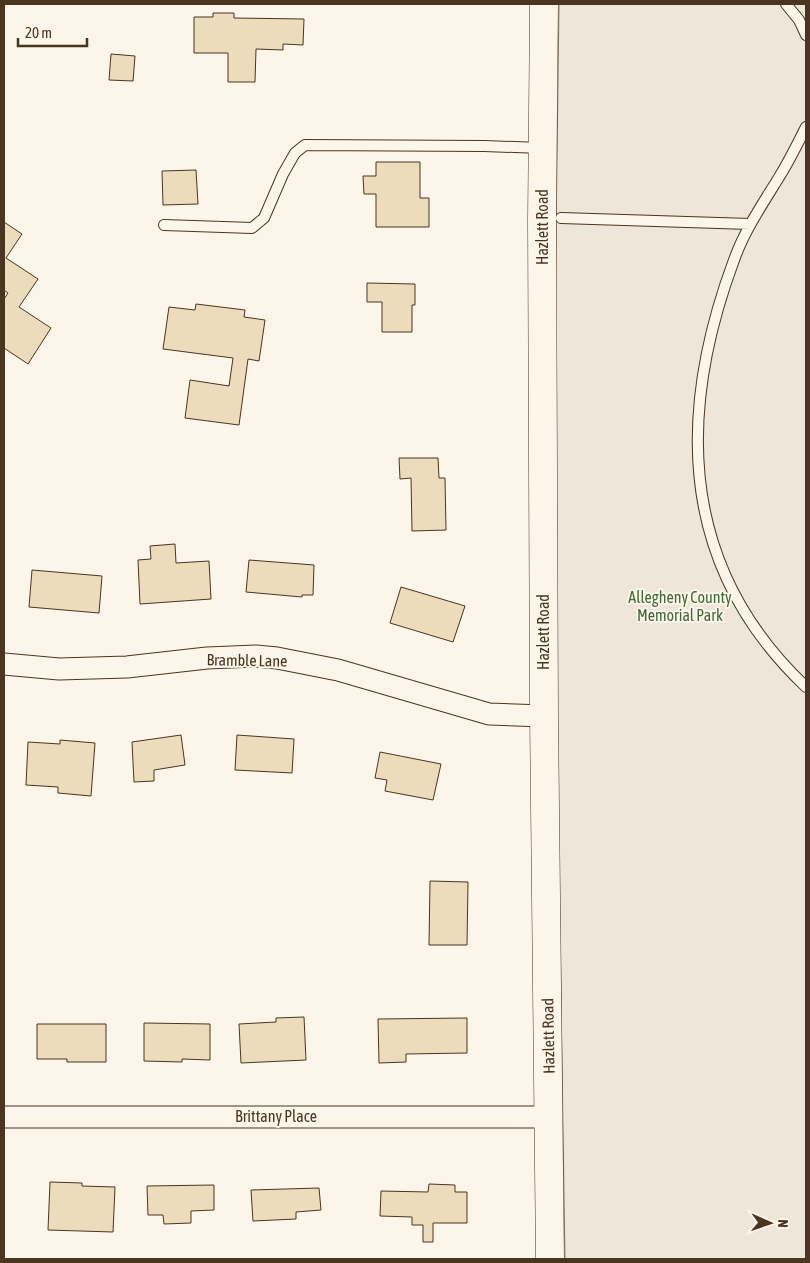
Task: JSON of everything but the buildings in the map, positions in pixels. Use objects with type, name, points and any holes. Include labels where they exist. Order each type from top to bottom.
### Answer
[{"type":"street","name":"Hazlett Road","points":[[544,4],[544,716],[550,1259]]},
{"type":"street","name":"Bramble Lane","points":[[4,664],[40,668],[85,668],[207,658],[256,656],[277,658],[338,670],[489,714],[544,716]]},
{"type":"street","name":"Brittany Place","points":[[4,1118],[549,1116]]},
{"type":"lane","points":[[786,4],[799,20],[806,35]]},
{"type":"lane","points":[[806,127],[782,172],[750,224],[734,260],[719,306],[704,372],[697,428],[697,458],[701,498],[709,533],[724,573],[739,605],[761,639],[786,668],[806,687]]},
{"type":"lane","points":[[164,225],[252,228],[264,218],[283,174],[295,153],[305,145],[543,148]]},
{"type":"lane","points":[[561,218],[750,224]]},
{"type":"green space","name":"Allegheny County Memorial Park","points":[[559,4],[806,4],[806,1259],[565,1259],[553,470]]}]
